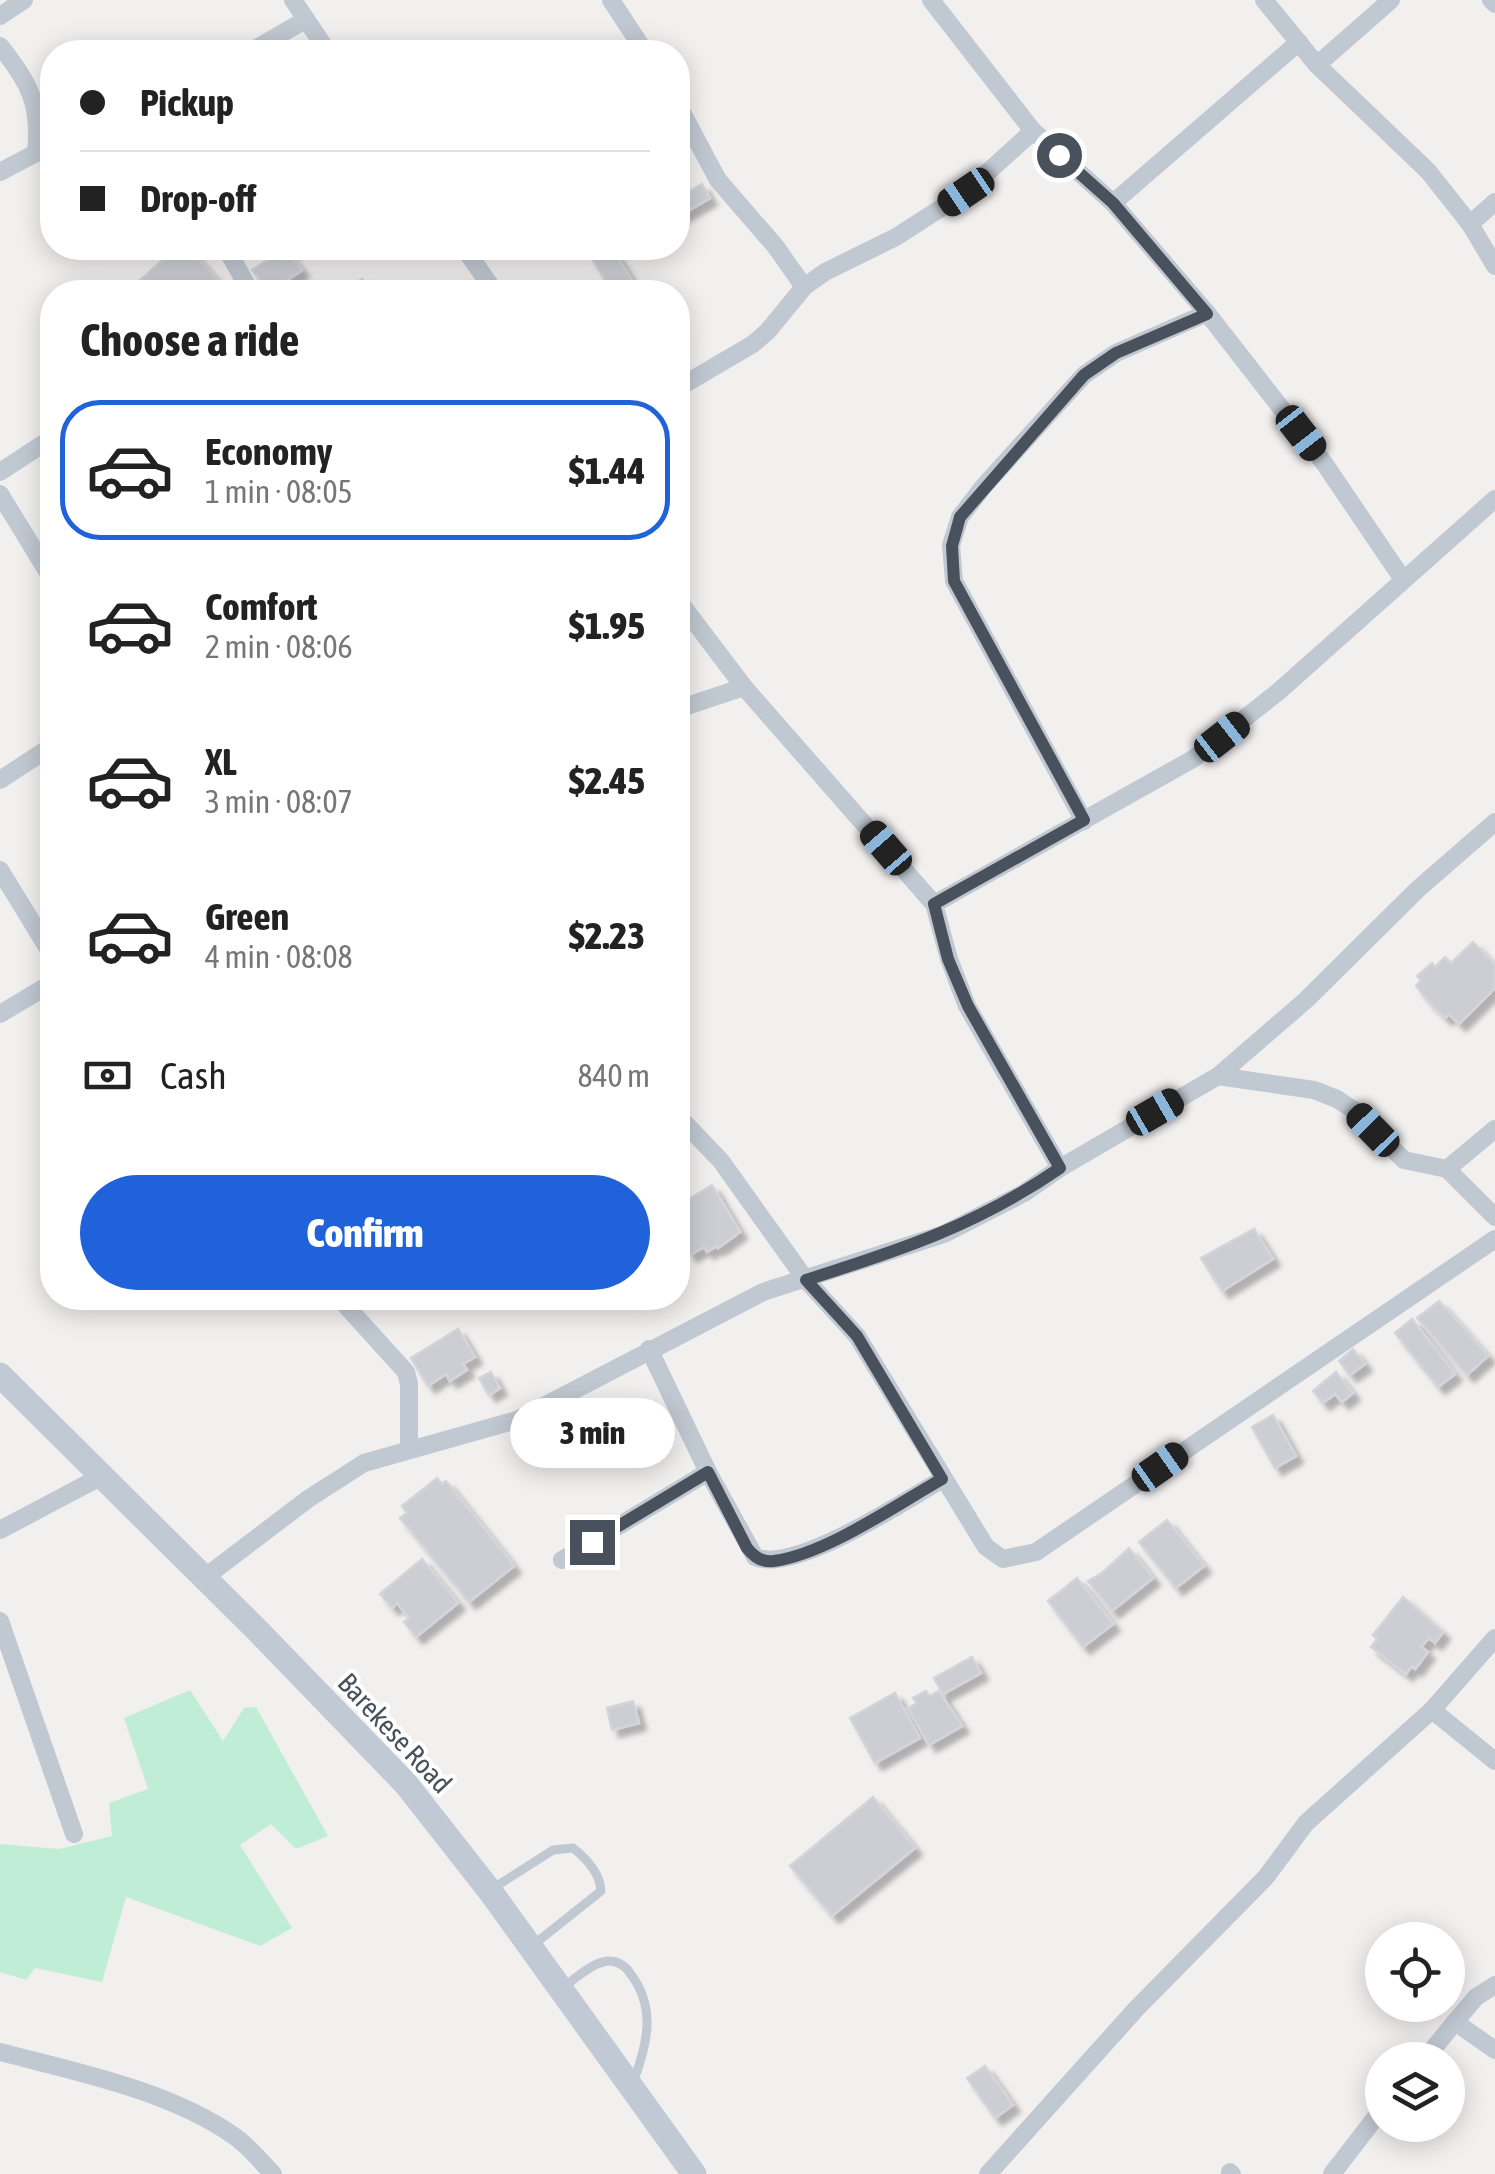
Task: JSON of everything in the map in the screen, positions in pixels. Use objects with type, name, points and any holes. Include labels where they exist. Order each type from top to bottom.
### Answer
[{"type":"main road","name":"Barekese Road","points":[[0,1375],[406,1784],[490,1891],[694,2174]]},
{"type":"street","points":[[0,16],[24,0]]},
{"type":"street","points":[[293,0],[319,40]]},
{"type":"street","points":[[611,0],[638,40]]},
{"type":"street","points":[[931,0],[1032,131],[1113,203],[1207,314],[1324,463],[1402,578]]},
{"type":"street","points":[[1264,0],[1318,65],[1428,171],[1470,224],[1495,266]]},
{"type":"street","points":[[1318,65],[1390,0]]},
{"type":"street","points":[[271,40],[305,20]]},
{"type":"street","points":[[1113,203],[1299,42]]},
{"type":"street","points":[[0,46],[34,97],[40,128]]},
{"type":"street","points":[[690,127],[718,180],[776,247],[804,288]]},
{"type":"street","points":[[690,381],[753,344],[804,288],[846,259],[896,236],[966,192],[1032,131]]},
{"type":"street","points":[[0,172],[40,154]]},
{"type":"street","points":[[1470,224],[1495,202]]},
{"type":"street","points":[[1084,820],[954,581],[952,546],[960,517],[983,487],[1084,375],[1116,353],[1207,314]]},
{"type":"street","points":[[0,472],[40,446]]},
{"type":"street","points":[[0,494],[40,559]]},
{"type":"street","points":[[934,904],[1193,759],[1278,692],[1495,499]]},
{"type":"street","points":[[690,616],[744,688],[934,904],[948,959],[968,1006],[1060,1168]]},
{"type":"street","points":[[690,704],[744,688]]},
{"type":"street","points":[[0,780],[40,754]]},
{"type":"street","points":[[204,1578],[335,1480],[364,1463],[517,1420],[763,1292],[944,1234],[992,1211],[1218,1076],[1306,1000],[1418,890],[1495,822]]},
{"type":"street","points":[[0,870],[40,935]]},
{"type":"street","points":[[0,1014],[40,990]]},
{"type":"street","points":[[1218,1076],[1314,1090],[1337,1098],[1404,1160],[1447,1169],[1495,1217]]},
{"type":"street","points":[[690,1129],[721,1161],[806,1280],[857,1336],[942,1479],[994,1556],[1003,1560],[1036,1552],[1495,1239]]},
{"type":"street","points":[[1447,1169],[1495,1129]]},
{"type":"street","points":[[350,1310],[406,1372],[409,1449]]},
{"type":"street","points":[[649,1349],[754,1557],[773,1562],[825,1545],[942,1479]]},
{"type":"street","points":[[562,1560],[708,1472]]},
{"type":"street","points":[[0,1530],[102,1476]]},
{"type":"street","points":[[0,1620],[74,1834]]},
{"type":"street","points":[[988,2174],[1136,2010],[1266,1877],[1306,1823],[1432,1710],[1495,1638]]},
{"type":"street","points":[[1432,1710],[1495,1760]]},
{"type":"street","points":[[1465,2011],[1495,1985]]},
{"type":"street","points":[[1439,2042],[1455,2022],[1495,2050]]},
{"type":"street","points":[[0,2052],[114,2082],[194,2113],[236,2137],[273,2174]]},
{"type":"street","points":[[1332,2174],[1365,2132]]},
{"type":"lane","points":[[490,1891],[553,1850],[573,1848],[585,1858],[600,1880],[597,1897],[529,1948]]},
{"type":"lane","points":[[560,1989],[600,1962],[616,1961],[626,1968],[648,2004],[647,2046],[631,2088]]},
{"type":"green space","points":[[190,1690],[223,1741],[244,1708],[256,1707],[328,1836],[296,1849],[271,1824],[240,1845],[292,1928],[260,1946],[126,1897],[102,1982],[35,1968],[26,1980],[0,1972],[0,1844],[59,1849],[112,1836],[109,1803],[148,1789],[124,1718]]},
{"type":"building","points":[[702,184],[710,198],[690,210],[690,191]]},
{"type":"building","points":[[163,260],[200,260],[217,280],[140,280]]},
{"type":"building","points":[[268,260],[294,260],[302,270],[287,280],[260,280],[252,270]]},
{"type":"building","points":[[593,260],[619,260],[632,280],[605,280]]},
{"type":"building","points":[[1473,942],[1495,965],[1495,988],[1459,1024],[1449,1014],[1445,1018],[1428,1001],[1416,986],[1421,980],[1417,976],[1445,957],[1451,963]]},
{"type":"building","points":[[712,1185],[740,1232],[718,1248],[707,1252],[704,1247],[690,1255],[690,1199]]},
{"type":"building","points":[[1254,1229],[1273,1259],[1222,1291],[1201,1258]]},
{"type":"building","points":[[1439,1301],[1488,1356],[1467,1375],[1417,1318]]},
{"type":"building","points":[[1412,1319],[1455,1374],[1438,1387],[1395,1333]]},
{"type":"building","points":[[458,1329],[475,1357],[463,1364],[467,1370],[450,1381],[446,1374],[428,1386],[411,1358]]},
{"type":"building","points":[[1353,1349],[1365,1364],[1350,1375],[1339,1361]]},
{"type":"building","points":[[491,1372],[500,1388],[489,1395],[479,1378]]},
{"type":"building","points":[[1336,1372],[1353,1393],[1342,1402],[1335,1394],[1323,1403],[1313,1391]]},
{"type":"building","points":[[1273,1415],[1296,1456],[1275,1468],[1252,1427]]},
{"type":"building","points":[[437,1478],[442,1484],[446,1481],[514,1566],[469,1602],[400,1518],[407,1513],[402,1506]]},
{"type":"building","points":[[1167,1520],[1204,1566],[1176,1588],[1139,1542]]},
{"type":"building","points":[[1129,1548],[1153,1578],[1112,1611],[1088,1581]]},
{"type":"building","points":[[422,1559],[458,1603],[416,1637],[404,1622],[409,1618],[397,1603],[392,1608],[380,1594]]},
{"type":"building","points":[[1077,1578],[1113,1624],[1083,1647],[1048,1601]]},
{"type":"building","points":[[1403,1597],[1443,1632],[1435,1643],[1429,1638],[1421,1647],[1428,1652],[1406,1674],[1371,1647],[1377,1639],[1373,1635]]},
{"type":"building","points":[[972,1657],[981,1673],[943,1694],[934,1678]]},
{"type":"building","points":[[926,1691],[929,1696],[939,1691],[962,1726],[929,1745],[908,1708],[917,1703],[913,1698]]},
{"type":"building","points":[[895,1693],[920,1738],[875,1763],[850,1718]]},
{"type":"building","points":[[633,1701],[639,1723],[612,1730],[607,1708]]},
{"type":"building","points":[[873,1797],[915,1848],[832,1916],[790,1866]]},
{"type":"building","points":[[985,2066],[1013,2105],[995,2118],[967,2078]]},
{"type":"route","points":[[592,1542],[708,1472],[747,1548],[754,1557],[773,1562],[825,1545],[942,1479],[857,1336],[806,1280],[944,1234],[1024,1193],[1060,1168],[968,1006],[948,959],[934,904],[1084,820],[954,581],[952,546],[960,517],[983,487],[1084,375],[1116,353],[1207,314],[1113,203],[1059,155]]}]
